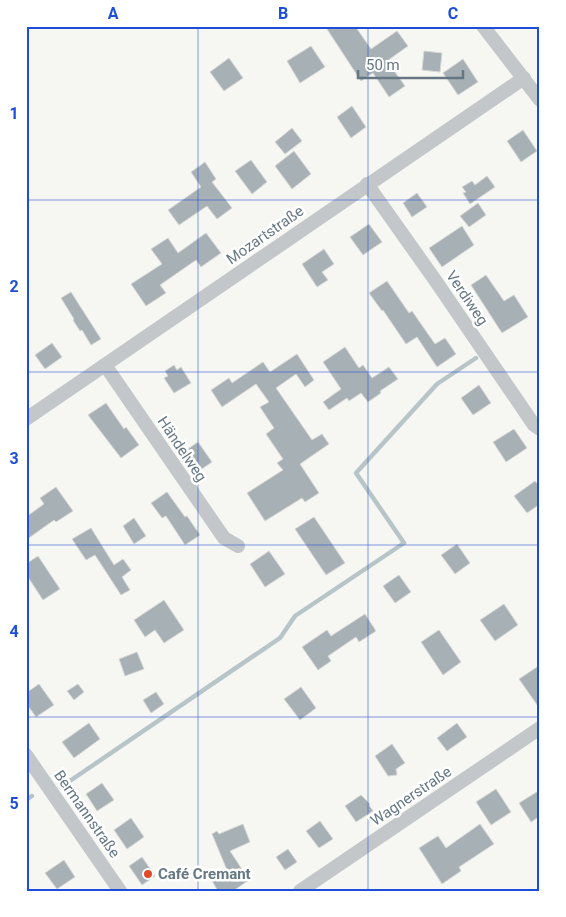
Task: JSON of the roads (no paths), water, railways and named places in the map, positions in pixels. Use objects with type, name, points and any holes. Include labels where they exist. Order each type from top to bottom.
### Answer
[{"type":"street","points":[[483,26],[540,100]]},
{"type":"street","name":"Mozartstraße","points":[[26,419],[524,78]]},
{"type":"street","name":"Verdiweg","points":[[367,184],[534,425],[540,429]]},
{"type":"street","name":"Händelweg","points":[[105,365],[224,538],[238,546]]},
{"type":"street","name":"Wagnerstraße","points":[[300,891],[540,728]]},
{"type":"street","name":"Bermannstraße","points":[[26,755],[120,891]]},
{"type":"waterway","points":[[61,787],[280,638],[295,616],[404,543],[356,473],[437,384],[476,358]]},
{"type":"waterway","points":[[26,800],[32,796]]},
{"type":"place","name":"Café Cremant","points":[[148,874]]}]
